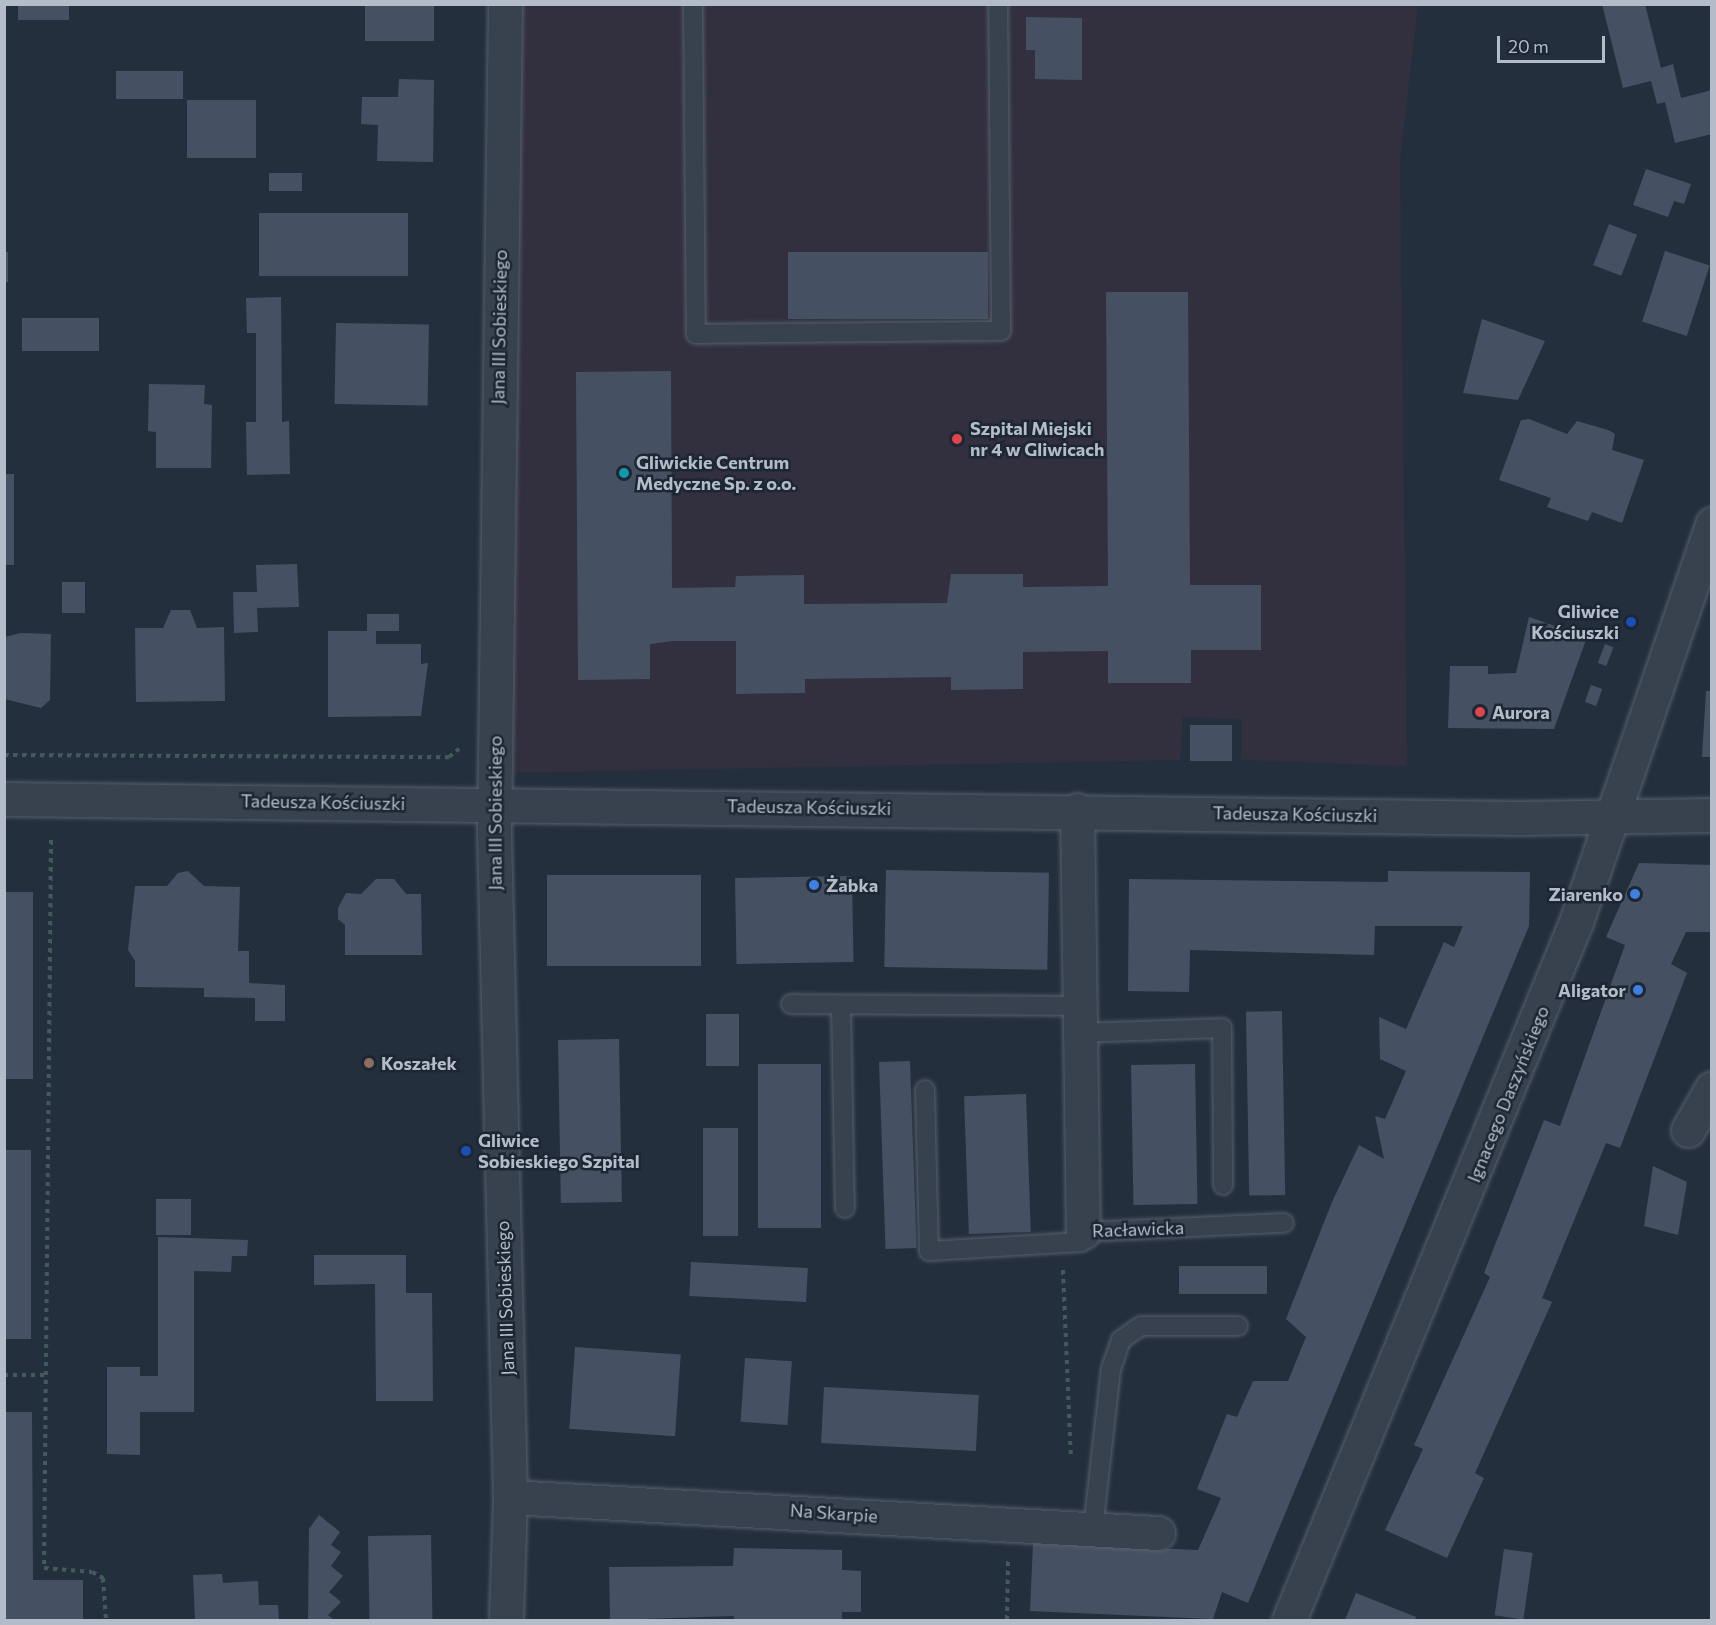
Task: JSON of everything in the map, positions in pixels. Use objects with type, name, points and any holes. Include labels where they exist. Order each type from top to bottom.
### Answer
[{"type":"street","name":"Jana III Sobieskiego","points":[[505,4],[494,804],[510,1497],[506,1620]]},
{"type":"street","name":"Ignacego Daszyńskiego","points":[[1289,1620],[1518,1071],[1613,817],[1712,524]]},
{"type":"street","name":"Tadeusza Kościuszki","points":[[4,799],[1613,817],[1712,815]]},
{"type":"street","name":"Racławicka","points":[[1077,810],[1083,1232]]},
{"type":"street","points":[[1688,1131],[1712,1088]]},
{"type":"street","name":"Na Skarpie","points":[[510,1497],[1158,1533]]},
{"type":"lane","points":[[693,4],[696,334],[1001,331],[998,4]]},
{"type":"lane","points":[[791,1004],[1222,1028],[1223,1185]]},
{"type":"lane","points":[[841,1005],[845,1208]]},
{"type":"lane","points":[[925,1090],[929,1251],[1081,1242],[1083,1232]]},
{"type":"lane","name":"Racławicka","points":[[1083,1232],[1284,1223]]},
{"type":"lane","points":[[1093,1528],[1111,1369],[1121,1340],[1141,1326],[1238,1326]]},
{"type":"path","points":[[4,755],[449,757],[459,749],[460,738]]},
{"type":"path","points":[[51,840],[44,1568],[92,1572],[103,1578],[106,1620]]},
{"type":"path","points":[[1063,1263],[1071,1463]]},
{"type":"path","points":[[4,1375],[45,1375]]},
{"type":"shaded area","name":"Szpital Miejski nr 4 w Gliwicach","points":[[519,5],[1418,5],[1400,160],[1407,766],[1241,760],[1242,719],[1183,717],[1180,760],[504,773]]},
{"type":"building","points":[[18,4],[69,4],[69,20],[18,20]]},
{"type":"building","points":[[365,4],[434,4],[434,41],[365,41]]},
{"type":"building","points":[[1602,4],[1645,4],[1661,68],[1673,64],[1681,98],[1712,90],[1712,134],[1675,143],[1665,102],[1657,104],[1651,81],[1623,88]]},
{"type":"building","points":[[1026,17],[1082,18],[1082,80],[1035,79],[1035,50],[1026,50]]},
{"type":"building","points":[[116,71],[183,71],[183,99],[116,99]]},
{"type":"building","points":[[399,79],[434,80],[433,162],[377,161],[378,125],[361,124],[362,97],[398,97]]},
{"type":"building","points":[[187,100],[256,100],[256,158],[187,158]]},
{"type":"building","points":[[1646,169],[1691,184],[1684,204],[1674,201],[1668,217],[1633,205]]},
{"type":"building","points":[[269,173],[302,173],[302,191],[269,191]]},
{"type":"building","points":[[259,213],[408,213],[408,276],[259,276]]},
{"type":"building","points":[[1609,224],[1637,235],[1621,276],[1593,265]]},
{"type":"building","points":[[1665,251],[1710,266],[1687,336],[1642,321]]},
{"type":"building","points":[[4,252],[8,252],[8,282],[4,282]]},
{"type":"building","points":[[788,252],[988,252],[988,319],[788,319]]},
{"type":"building","name":"Gliwickie Centrum Medyczne Sp. z o.o.","points":[[1106,292],[1188,292],[1190,585],[1261,585],[1261,650],[1191,650],[1191,683],[1108,683],[1108,651],[1023,652],[1023,689],[951,690],[951,677],[805,679],[805,693],[736,694],[736,641],[673,641],[650,644],[650,679],[578,680],[576,372],[671,371],[672,588],[735,587],[736,576],[804,575],[804,604],[947,603],[951,574],[1023,574],[1023,587],[1108,586]]},
{"type":"building","points":[[281,297],[282,422],[289,421],[290,474],[247,475],[246,422],[256,422],[256,333],[247,333],[246,298]]},
{"type":"building","points":[[22,318],[99,318],[99,351],[22,351]]},
{"type":"building","points":[[1482,319],[1545,341],[1518,400],[1463,393]]},
{"type":"building","points":[[336,323],[429,325],[428,406],[335,404]]},
{"type":"building","points":[[149,384],[205,385],[204,404],[212,405],[211,468],[156,468],[156,432],[148,431]]},
{"type":"building","points":[[1529,419],[1567,434],[1577,421],[1608,430],[1615,434],[1612,450],[1644,460],[1622,523],[1592,512],[1588,521],[1547,507],[1551,498],[1499,480],[1521,420]]},
{"type":"building","points":[[4,474],[14,474],[14,565],[4,565]]},
{"type":"building","points":[[297,564],[299,607],[257,608],[258,632],[234,633],[233,592],[257,592],[256,565]]},
{"type":"building","points":[[62,582],[85,582],[85,613],[62,613]]},
{"type":"building","points":[[171,610],[190,610],[197,628],[224,627],[225,701],[136,702],[135,628],[163,628]]},
{"type":"building","points":[[367,614],[399,614],[399,631],[376,631],[376,644],[421,644],[421,664],[428,663],[421,716],[328,717],[328,631],[367,631]]},
{"type":"building","points":[[1529,617],[1587,637],[1554,729],[1448,728],[1450,666],[1488,666],[1488,674],[1516,673]]},
{"type":"building","points":[[21,633],[51,634],[50,700],[41,708],[4,699],[4,637]]},
{"type":"building","points":[[1605,644],[1613,647],[1606,666],[1598,663]]},
{"type":"building","points":[[1591,685],[1602,689],[1596,706],[1585,702]]},
{"type":"building","points":[[1706,691],[1712,691],[1712,757],[1702,757]]},
{"type":"building","points":[[1190,725],[1232,725],[1232,761],[1190,761]]},
{"type":"building","points":[[1639,863],[1712,865],[1712,932],[1686,932],[1671,964],[1687,973],[1620,1148],[1606,1143],[1542,1298],[1552,1302],[1475,1473],[1484,1478],[1447,1558],[1385,1530],[1423,1449],[1414,1445],[1490,1277],[1484,1273],[1544,1120],[1560,1126],[1625,945],[1606,937]]},
{"type":"building","points":[[886,870],[1049,873],[1047,970],[884,967]]},
{"type":"building","points":[[188,871],[204,886],[240,887],[238,951],[249,951],[249,983],[285,985],[285,1021],[255,1021],[255,998],[204,997],[204,988],[135,987],[135,961],[128,950],[135,886],[167,886],[178,873]]},
{"type":"building","points":[[1388,871],[1530,872],[1529,926],[1248,1603],[1222,1592],[1213,1619],[1030,1611],[1033,1543],[1198,1550],[1221,1498],[1197,1489],[1227,1414],[1237,1417],[1253,1381],[1288,1381],[1306,1337],[1286,1319],[1332,1202],[1359,1145],[1384,1159],[1375,1116],[1385,1119],[1406,1071],[1380,1059],[1379,1017],[1406,1029],[1444,942],[1454,947],[1463,926],[1375,926],[1374,955],[1190,950],[1189,992],[1128,991],[1129,879],[1388,882]]},
{"type":"building","points":[[547,875],[701,875],[701,966],[547,966]]},
{"type":"building","points":[[852,876],[854,962],[737,964],[735,878]]},
{"type":"building","points":[[376,879],[394,879],[406,894],[421,894],[422,955],[345,955],[345,925],[338,919],[338,908],[346,893],[361,894]]},
{"type":"building","points":[[4,892],[33,892],[33,1079],[4,1079]]},
{"type":"building","points":[[1282,1011],[1285,1195],[1249,1196],[1246,1012]]},
{"type":"building","points":[[706,1014],[739,1014],[739,1066],[706,1066]]},
{"type":"building","points":[[619,1039],[622,1202],[561,1203],[558,1040]]},
{"type":"building","points":[[910,1061],[917,1248],[886,1249],[879,1062]]},
{"type":"building","points":[[758,1064],[821,1064],[821,1228],[758,1228]]},
{"type":"building","points":[[1195,1064],[1197,1204],[1133,1205],[1131,1065]]},
{"type":"building","points":[[1026,1094],[1031,1232],[969,1234],[964,1096]]},
{"type":"building","points":[[703,1128],[738,1128],[738,1236],[703,1236]]},
{"type":"building","points":[[4,1150],[31,1150],[31,1339],[4,1339]]},
{"type":"building","points":[[1653,1166],[1687,1182],[1678,1235],[1644,1226]]},
{"type":"building","points":[[156,1199],[191,1199],[191,1235],[156,1235]]},
{"type":"building","points":[[158,1237],[248,1240],[247,1256],[232,1256],[231,1272],[194,1271],[194,1412],[140,1412],[140,1455],[107,1454],[107,1367],[140,1367],[140,1376],[158,1376]]},
{"type":"building","points":[[314,1255],[406,1255],[406,1293],[432,1293],[433,1401],[376,1401],[375,1284],[314,1285]]},
{"type":"building","points":[[691,1262],[808,1268],[806,1302],[689,1296]]},
{"type":"building","points":[[1179,1266],[1267,1266],[1267,1294],[1179,1294]]},
{"type":"building","points":[[575,1347],[681,1354],[675,1436],[569,1429]]},
{"type":"building","points":[[745,1358],[792,1361],[787,1425],[741,1422]]},
{"type":"building","points":[[824,1387],[979,1395],[976,1451],[821,1443]]},
{"type":"building","points":[[4,1412],[32,1412],[33,1580],[83,1580],[83,1620],[4,1620]]},
{"type":"building","points":[[319,1515],[340,1532],[331,1545],[341,1552],[331,1566],[343,1576],[329,1592],[341,1602],[328,1615],[334,1620],[308,1620],[309,1529]]},
{"type":"building","points":[[431,1535],[432,1620],[369,1620],[368,1536]]},
{"type":"building","points":[[734,1548],[842,1550],[842,1570],[861,1571],[861,1612],[842,1612],[842,1620],[734,1620],[734,1616],[610,1620],[609,1567],[733,1566]]},
{"type":"building","points":[[1504,1549],[1533,1553],[1523,1619],[1495,1615]]},
{"type":"building","points":[[222,1574],[223,1583],[258,1581],[259,1605],[278,1605],[279,1620],[195,1620],[193,1575]]},
{"type":"building","points":[[1356,1593],[1416,1617],[1415,1620],[1345,1620]]},
{"type":"place","name":"Szpital Miejski nr 4 w Gliwicach","points":[[957,439]]},
{"type":"place","name":"Gliwickie Centrum Medyczne Sp. z o.o.","points":[[624,473]]},
{"type":"place","name":"Gliwice Kościuszki","points":[[1631,622]]},
{"type":"place","name":"Aurora","points":[[1480,712]]},
{"type":"place","name":"Żabka","points":[[814,885]]},
{"type":"place","name":"Ziarenko","points":[[1635,894]]},
{"type":"place","name":"Aligator","points":[[1638,990]]},
{"type":"place","name":"Koszałek","points":[[369,1063]]},
{"type":"place","name":"Gliwice Sobieskiego Szpital","points":[[466,1151]]}]
